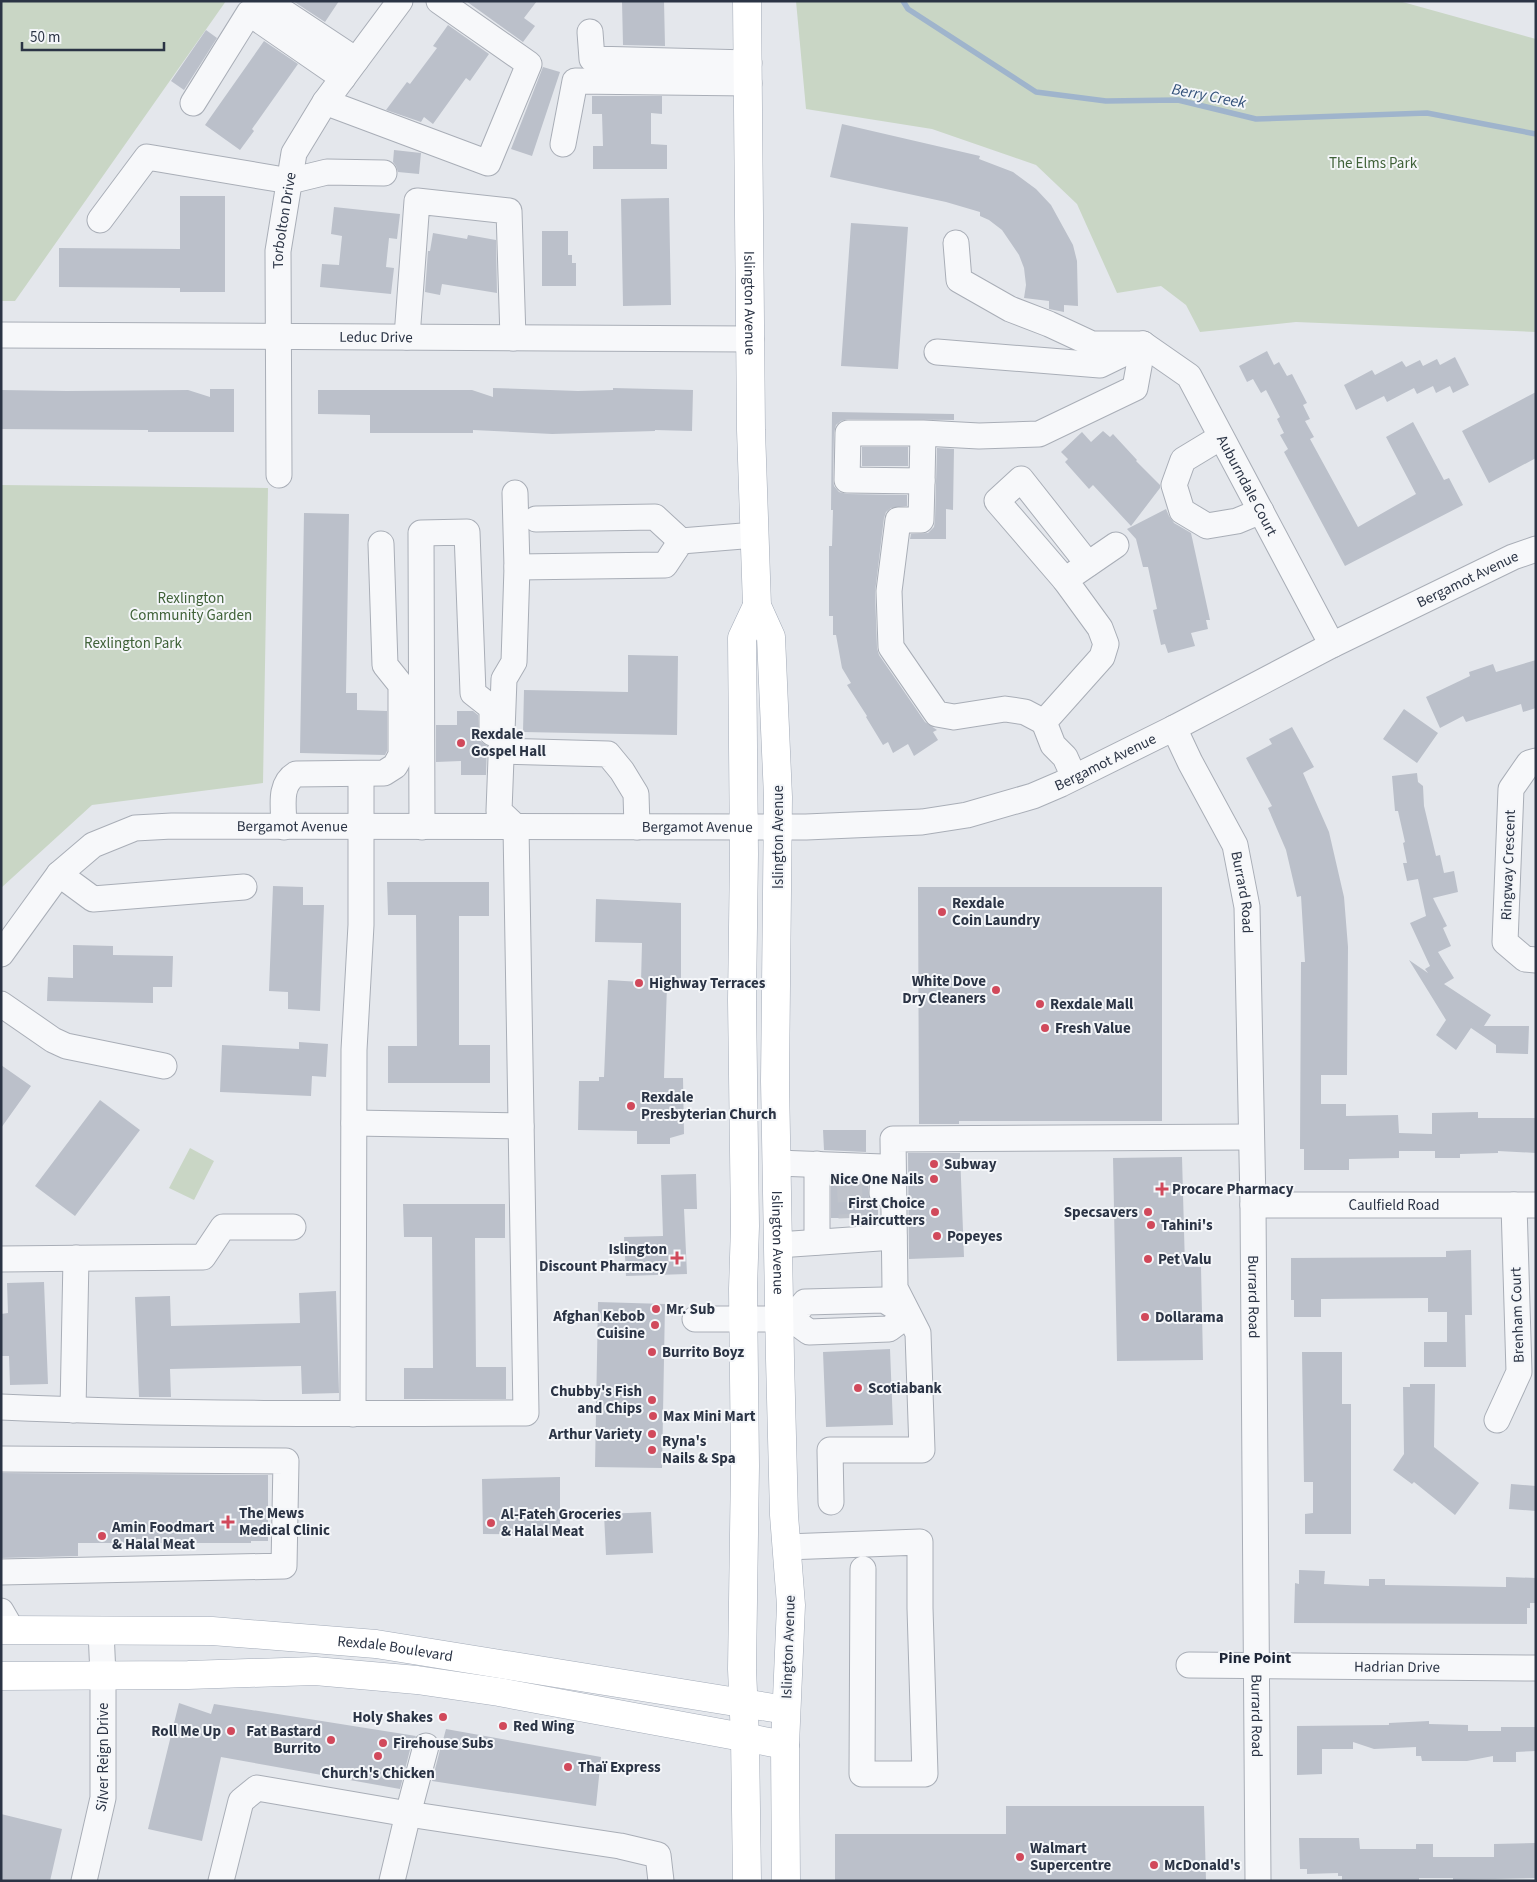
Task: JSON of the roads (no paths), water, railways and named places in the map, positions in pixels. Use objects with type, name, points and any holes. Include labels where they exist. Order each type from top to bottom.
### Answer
[{"type":"main road","name":"Islington Avenue","points":[[747,1],[754,536],[757,606],[771,637],[778,827],[776,1082],[778,1245],[786,1319],[784,1515],[791,1605],[791,1641],[785,1745],[786,1881]]},
{"type":"main road","name":"Islington Avenue","points":[[746,1881],[745,1738],[742,1669],[745,1466],[745,1226],[742,1000],[744,827],[742,638],[757,606]]},
{"type":"main road","name":"Rexdale Boulevard","points":[[5,1624],[101,1631],[212,1631],[376,1644],[786,1710]]},
{"type":"main road","name":"Rexdale Boulevard","points":[[1,1676],[315,1671],[417,1680],[499,1692],[785,1745]]},
{"type":"street","points":[[268,1],[349,69]]},
{"type":"street","name":"Torbolton Drive","points":[[279,475],[278,251],[294,153],[325,102],[400,1]]},
{"type":"street","points":[[325,102],[488,163],[529,64],[439,1]]},
{"type":"street","points":[[193,103],[250,13],[349,69]]},
{"type":"street","points":[[590,32],[592,60],[749,73]]},
{"type":"street","points":[[563,144],[575,81],[749,73]]},
{"type":"street","points":[[100,220],[147,157],[290,181],[327,172],[384,174]]},
{"type":"street","points":[[407,337],[417,201],[508,211],[513,338]]},
{"type":"street","points":[[956,243],[959,280],[1010,309],[1049,324],[1092,344],[1143,344]]},
{"type":"street","name":"Leduc Drive","points":[[1,335],[751,339]]},
{"type":"street","points":[[937,352],[1100,365],[1143,344]]},
{"type":"street","points":[[922,482],[847,480],[848,433],[923,433],[979,436],[1040,434],[1135,388],[1143,344]]},
{"type":"street","name":"Auburndale Court","points":[[1143,344],[1189,376],[1332,645]]},
{"type":"street","points":[[923,433],[921,520],[898,520],[889,592],[891,647],[937,714],[954,718],[1005,709],[1025,712],[1044,722],[1053,745],[1051,761],[1068,781]]},
{"type":"street","points":[[1221,437],[1183,460],[1174,486],[1182,511],[1207,526],[1237,521],[1260,511]]},
{"type":"street","points":[[1044,722],[1102,657],[1106,644],[1100,628],[1065,580],[997,501],[1021,479],[1088,564]]},
{"type":"street","points":[[1,1407],[73,1410],[353,1414],[526,1413],[521,1126],[508,819],[500,751],[504,679],[514,662],[517,567],[515,493]]},
{"type":"street","points":[[536,519],[654,517],[681,541],[754,536]]},
{"type":"street","points":[[422,827],[421,533],[467,532],[473,693],[492,708],[492,801],[508,819]]},
{"type":"street","points":[[517,567],[665,565],[681,541]]},
{"type":"street","points":[[284,827],[284,791],[288,780],[296,774],[384,773],[395,766],[400,755],[401,685],[385,665],[381,544]]},
{"type":"street","points":[[1065,580],[1116,545]]},
{"type":"street","name":"Bergamot Avenue","points":[[1,954],[59,874],[93,845],[135,828],[172,826],[422,827],[508,819],[637,826],[778,827],[922,822],[967,815],[1033,796],[1068,781],[1332,645],[1513,557],[1536,549]]},
{"type":"street","name":"Burrard Road","points":[[1174,728],[1190,762],[1235,845],[1247,907],[1253,1205],[1258,1881]]},
{"type":"street","points":[[500,751],[608,754],[622,771],[636,794],[637,826]]},
{"type":"street","name":"Ringway Crescent","points":[[1536,761],[1529,763],[1511,789],[1505,942],[1525,959],[1536,960]]},
{"type":"street","points":[[353,1414],[354,1050],[360,925],[361,774]]},
{"type":"street","points":[[59,874],[93,899],[244,887]]},
{"type":"street","points":[[1,1004],[53,1040],[66,1046],[164,1066]]},
{"type":"street","points":[[354,1123],[521,1126]]},
{"type":"street","points":[[888,1238],[893,1138],[1251,1137]]},
{"type":"street","points":[[777,1163],[817,1164],[849,1171],[883,1166],[888,1238],[895,1288],[918,1333],[922,1450],[830,1450],[830,1502]]},
{"type":"street","points":[[817,1164],[817,1242]]},
{"type":"street","name":"Caulfield Road","points":[[1253,1205],[1525,1205]]},
{"type":"street","name":"Brenham Court","points":[[1497,1420],[1519,1372],[1525,1205]]},
{"type":"street","points":[[1,1260],[203,1257],[223,1228],[294,1227]]},
{"type":"street","points":[[778,1245],[817,1242],[851,1229],[888,1238]]},
{"type":"street","points":[[73,1410],[76,1258]]},
{"type":"street","points":[[695,1319],[786,1319],[809,1332],[889,1330],[908,1315]]},
{"type":"street","points":[[1,1459],[286,1461],[284,1566],[1,1572]]},
{"type":"street","points":[[786,1547],[920,1542],[925,1774],[862,1774],[862,1569]]},
{"type":"street","name":"Silver Reign Drive","points":[[84,1881],[103,1798],[101,1631]]},
{"type":"street","name":"Hadrian Drive","points":[[1188,1665],[1536,1668]]},
{"type":"street","points":[[392,1881],[426,1746]]},
{"type":"street","points":[[221,1881],[241,1801],[257,1788],[408,1814],[620,1846],[658,1855],[661,1881]]},
{"type":"waterway","name":"Berry Creek","points":[[903,1],[908,9],[1036,92],[1106,101],[1178,100],[1256,119],[1427,113],[1536,134]]},
{"type":"tunnel","points":[[849,1177],[851,1218]]},
{"type":"place","name":"Rexdale Gospel Hall","points":[[461,743]]},
{"type":"place","name":"Rexdale Coin Laundry","points":[[942,912]]},
{"type":"place","name":"Highway Terraces","points":[[639,983]]},
{"type":"place","name":"White Dove Dry Cleaners","points":[[996,990]]},
{"type":"place","name":"Rexdale Mall","points":[[1040,1004]]},
{"type":"place","name":"Fresh Value","points":[[1045,1028]]},
{"type":"place","name":"Rexdale Presbyterian Church","points":[[631,1106]]},
{"type":"place","name":"Subway","points":[[934,1164]]},
{"type":"place","name":"Nice One Nails","points":[[934,1179]]},
{"type":"place","name":"Procare Pharmacy","points":[[1162,1189]]},
{"type":"place","name":"First Choice Haircutters","points":[[935,1212]]},
{"type":"place","name":"Specsavers","points":[[1148,1212]]},
{"type":"place","name":"Tahini's","points":[[1151,1225]]},
{"type":"place","name":"Popeyes","points":[[937,1236]]},
{"type":"place","name":"Islington Discount Pharmacy","points":[[677,1258]]},
{"type":"place","name":"Pet Valu","points":[[1148,1259]]},
{"type":"place","name":"Mr. Sub","points":[[656,1309]]},
{"type":"place","name":"Dollarama","points":[[1145,1317]]},
{"type":"place","name":"Afghan Kebob Cuisine","points":[[655,1325]]},
{"type":"place","name":"Burrito Boyz","points":[[652,1352]]},
{"type":"place","name":"Scotiabank","points":[[858,1388]]},
{"type":"place","name":"Chubby's Fish and Chips","points":[[652,1400]]},
{"type":"place","name":"Max Mini Mart","points":[[653,1416]]},
{"type":"place","name":"Arthur Variety","points":[[652,1434]]},
{"type":"place","name":"Ryna's Nails & Spa","points":[[652,1450]]},
{"type":"place","name":"The Mews Medical Clinic","points":[[228,1522]]},
{"type":"place","name":"Al-Fateh Groceries & Halal Meat","points":[[491,1523]]},
{"type":"place","name":"Amin Foodmart & Halal Meat","points":[[102,1536]]},
{"type":"place","name":"Holy Shakes","points":[[443,1717]]},
{"type":"place","name":"Red Wing","points":[[503,1726]]},
{"type":"place","name":"Roll Me Up","points":[[231,1731]]},
{"type":"place","name":"Fat Bastard Burrito","points":[[331,1740]]},
{"type":"place","name":"Firehouse Subs","points":[[383,1743]]},
{"type":"place","name":"Church's Chicken","points":[[378,1756]]},
{"type":"place","name":"Thaï Express","points":[[568,1767]]},
{"type":"place","name":"Walmart Supercentre","points":[[1020,1857]]},
{"type":"place","name":"McDonald's","points":[[1154,1865]]},
{"type":"district","name":"Pine Point","points":[[1255,1657]]},
{"type":"park label","name":"The Elms Park","points":[[1373,163]]},
{"type":"park label","name":"Rexlington Community Garden","points":[[191,606]]},
{"type":"park label","name":"Rexlington Park","points":[[133,643]]}]
